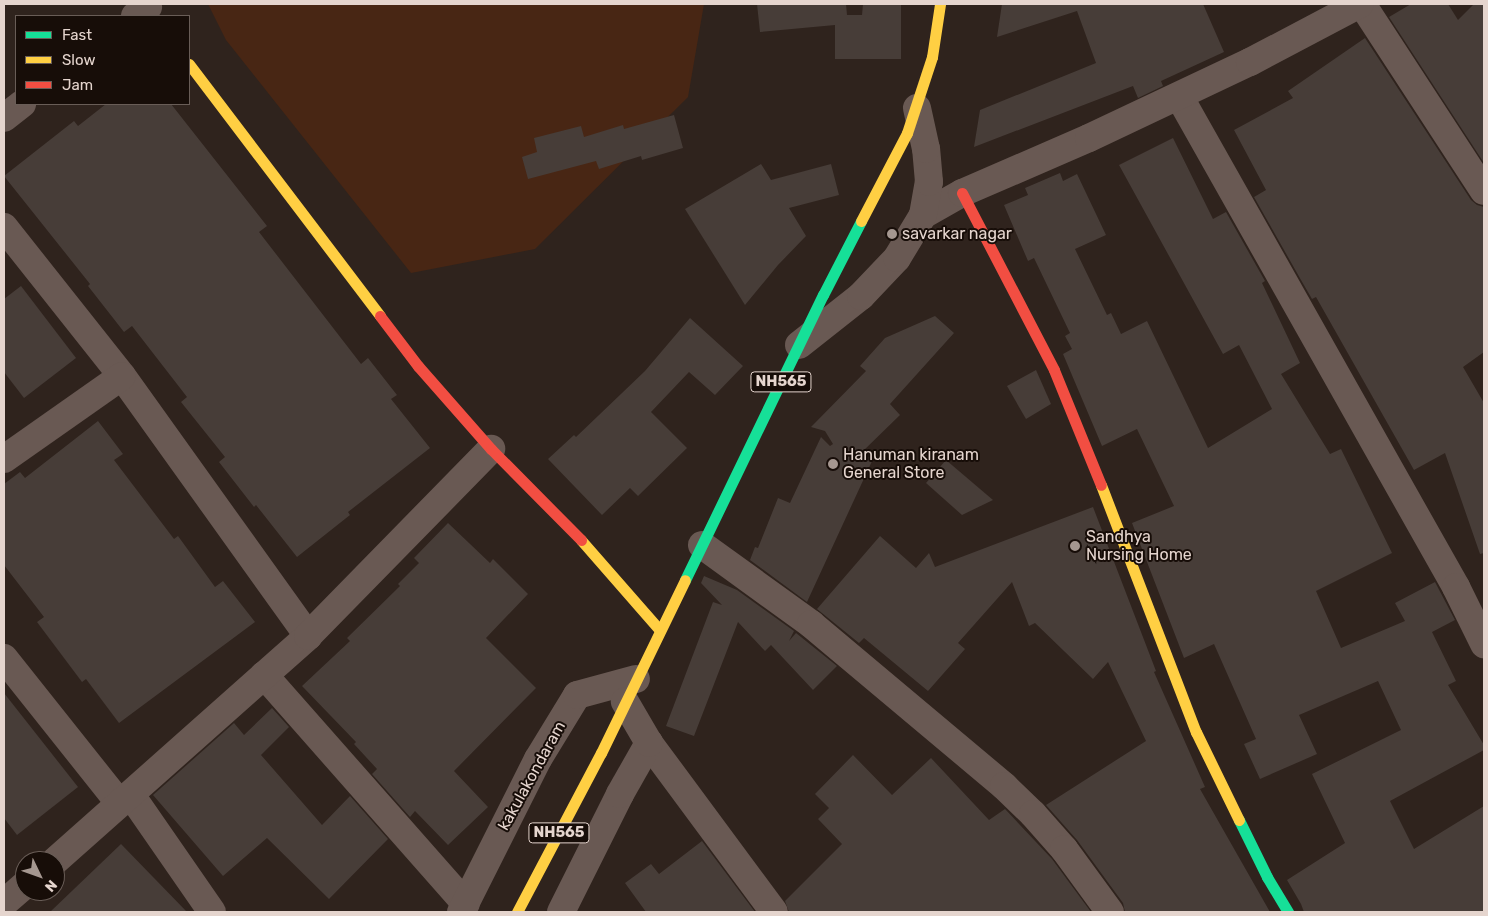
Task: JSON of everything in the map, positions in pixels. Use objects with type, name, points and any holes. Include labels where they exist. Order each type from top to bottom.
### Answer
[{"type":"main road","name":"NH565","points":[[517,912],[600,753],[799,345],[907,133],[917,108],[932,57],[940,4]]},
{"type":"main road","points":[[190,65],[418,366],[492,448],[571,528],[660,629]]},
{"type":"main road","points":[[962,192],[1054,370],[1102,487],[1196,732],[1267,877],[1288,912]]},
{"type":"street","points":[[923,216],[962,192],[1089,138],[1179,96],[1250,62],[1361,4],[1484,191]]},
{"type":"street","points":[[1179,96],[1456,587],[1484,644]]},
{"type":"street","points":[[4,118],[21,105]]},
{"type":"street","points":[[799,345],[861,296],[897,258],[923,216],[929,182],[926,149],[917,108]]},
{"type":"street","points":[[4,227],[122,376],[308,636]]},
{"type":"street","points":[[4,459],[122,376]]},
{"type":"street","points":[[65,851],[308,636],[492,448]]},
{"type":"street","points":[[702,545],[810,624],[1004,786],[1033,814],[1064,849],[1110,912]]},
{"type":"street","points":[[4,658],[125,799],[212,912]]},
{"type":"street","points":[[264,675],[464,908]]},
{"type":"street","points":[[630,691],[649,743],[774,912]]},
{"type":"street","name":"kakulakondaram","points":[[464,908],[538,759],[578,695],[630,691]]},
{"type":"street","points":[[560,912],[620,794],[649,743]]},
{"type":"street","points":[[4,903],[15,894]]},
{"type":"shaded area","points":[[208,4],[704,4],[688,97],[535,249],[411,273],[226,40]]},
{"type":"building","points":[[757,4],[846,4],[847,15],[862,15],[863,4],[901,4],[901,59],[835,59],[835,25],[760,32]]},
{"type":"building","points":[[1002,4],[1203,4],[1224,52],[1161,81],[1163,86],[1138,98],[1133,86],[974,147],[980,110],[1096,63],[1077,11],[997,37]]},
{"type":"building","points":[[1411,4],[1448,4],[1458,20],[1474,4],[1484,4],[1484,163],[1389,17]]},
{"type":"building","points":[[1365,38],[1471,200],[1477,205],[1484,207],[1484,352],[1463,367],[1484,403],[1484,553],[1480,554],[1445,453],[1414,470],[1316,297],[1312,299],[1254,197],[1266,190],[1234,130],[1293,98],[1288,91]]},
{"type":"building","points":[[105,105],[172,105],[267,226],[259,232],[361,364],[368,358],[397,395],[391,399],[430,448],[348,512],[350,515],[297,557],[256,505],[254,507],[219,462],[225,457],[181,402],[187,397],[132,326],[124,332],[88,286],[90,284],[4,176],[74,121],[78,126]]},
{"type":"building","points":[[674,115],[683,148],[642,160],[641,156],[599,169],[596,161],[528,179],[522,157],[537,152],[534,138],[581,126],[584,137],[623,125],[624,129]]},
{"type":"building","points":[[1173,138],[1213,219],[1226,212],[1265,281],[1262,283],[1300,363],[1281,374],[1330,454],[1341,449],[1392,553],[1316,591],[1341,648],[1405,621],[1395,603],[1435,582],[1455,620],[1432,632],[1456,681],[1448,685],[1484,745],[1484,750],[1390,801],[1414,849],[1484,806],[1484,912],[1304,912],[1287,880],[1345,843],[1312,774],[1401,730],[1378,681],[1299,715],[1317,754],[1260,779],[1244,744],[1256,739],[1214,644],[1184,658],[1132,523],[1174,506],[1137,429],[1102,446],[1063,354],[1072,349],[1065,336],[1070,333],[1034,258],[1028,261],[1004,205],[1028,195],[1025,188],[1060,173],[1063,181],[1077,174],[1106,235],[1075,249],[1107,315],[1111,313],[1121,334],[1147,321],[1208,448],[1272,409],[1239,345],[1223,354],[1119,165]]},
{"type":"building","points":[[761,164],[771,180],[831,164],[839,195],[789,208],[806,236],[778,265],[745,305],[685,209]]},
{"type":"building","points":[[21,286],[76,358],[24,398],[4,372],[4,299]]},
{"type":"building","points":[[935,316],[954,333],[890,404],[900,415],[861,453],[873,459],[807,602],[750,560],[755,547],[758,548],[778,498],[790,503],[821,437],[830,446],[833,444],[825,431],[811,427],[866,371],[860,366],[885,338]]},
{"type":"building","points":[[690,318],[743,366],[715,395],[689,372],[651,412],[687,448],[638,496],[630,488],[602,515],[548,459],[574,435],[576,437],[645,371]]},
{"type":"building","points":[[1036,370],[1051,404],[1026,419],[1007,386]]},
{"type":"building","points":[[98,421],[123,454],[114,460],[174,539],[178,536],[215,587],[223,581],[255,622],[119,723],[86,679],[82,682],[37,622],[44,617],[4,565],[4,484],[20,472],[25,478]]},
{"type":"building","points":[[946,460],[993,500],[962,515],[926,483]]},
{"type":"building","points":[[1093,507],[1156,671],[1154,672],[1205,787],[1200,789],[1270,912],[1125,912],[1123,903],[1077,840],[1046,805],[1146,741],[1108,662],[1093,679],[1035,623],[1029,626],[1012,582],[958,643],[965,649],[928,691],[864,638],[859,643],[817,609],[880,536],[916,568],[929,553],[935,567]]},
{"type":"building","points":[[448,523],[490,563],[493,559],[528,594],[486,638],[536,688],[454,771],[488,807],[448,845],[415,811],[410,817],[372,774],[377,769],[354,744],[356,742],[302,686],[350,641],[347,638],[400,586],[398,584],[419,563],[414,558]]},
{"type":"building","points":[[704,576],[737,590],[794,631],[789,641],[796,633],[837,666],[813,690],[771,645],[765,651],[738,622],[694,736],[666,726],[713,602],[722,605],[701,583]]},
{"type":"building","points":[[4,693],[78,787],[17,835],[4,818]]},
{"type":"building","points":[[272,708],[289,727],[261,755],[322,825],[350,796],[388,839],[329,899],[267,838],[223,876],[153,795],[234,723],[244,735]]},
{"type":"building","points":[[853,755],[892,795],[931,758],[989,820],[1005,809],[1052,859],[1091,912],[789,912],[785,901],[842,844],[818,819],[829,808],[815,794]]},
{"type":"building","points":[[702,841],[755,912],[646,912],[625,883],[651,864],[659,874]]},
{"type":"building","points":[[121,844],[187,912],[50,912],[61,901],[65,901],[65,898]]},
{"type":"traffic: fast","points":[[685,580],[823,295],[861,221]]},
{"type":"traffic: fast","points":[[1239,820],[1267,877],[1288,912]]},
{"type":"traffic: slow","points":[[861,221],[907,133],[932,57],[940,4]]},
{"type":"traffic: slow","points":[[190,65],[380,316]]},
{"type":"traffic: slow","points":[[1101,485],[1196,732],[1239,820]]},
{"type":"traffic: slow","points":[[581,540],[659,629]]},
{"type":"traffic: slow","points":[[517,912],[601,753],[685,580]]},
{"type":"traffic: jam","points":[[962,193],[1054,370],[1101,485]]},
{"type":"traffic: jam","points":[[380,316],[418,366],[491,449],[581,540]]},
{"type":"place","name":"savarkar nagar","points":[[892,234]]},
{"type":"place","name":"Hanuman kiranam General Store","points":[[833,464]]},
{"type":"place","name":"Sandhya Nursing Home","points":[[1075,546]]}]
